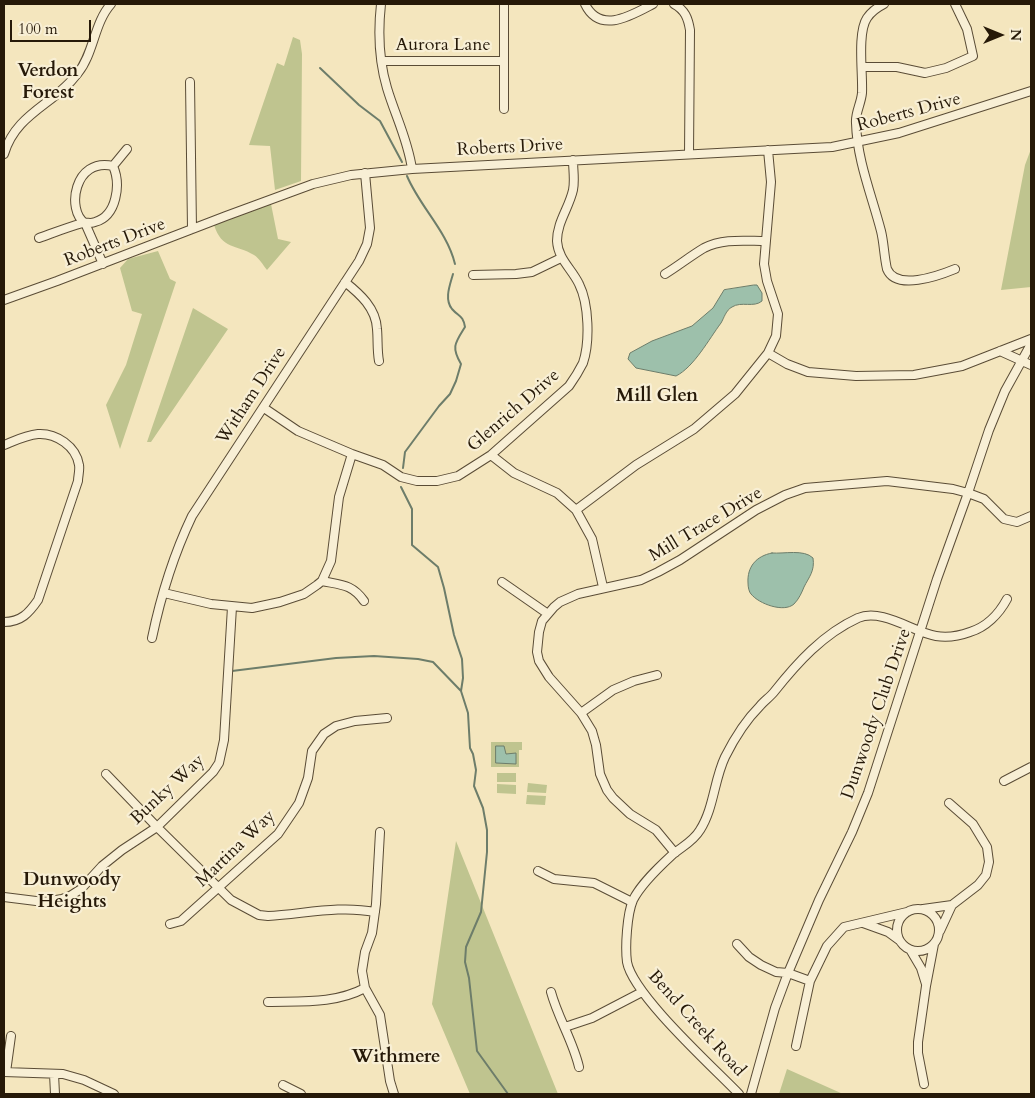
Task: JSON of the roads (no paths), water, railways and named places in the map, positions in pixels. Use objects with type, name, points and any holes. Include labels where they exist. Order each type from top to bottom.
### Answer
[{"type":"street","points":[[381,4],[379,36],[384,78],[408,147],[412,169]]},
{"type":"street","points":[[504,4],[504,109]]},
{"type":"street","points":[[585,4],[587,8],[600,18],[610,21],[623,19],[653,4]]},
{"type":"street","points":[[674,4],[685,12],[690,30],[689,154]]},
{"type":"street","points":[[884,4],[873,11],[866,18],[863,25],[861,101],[855,121],[859,145],[882,232],[885,262],[889,274],[898,279],[917,280],[955,270]]},
{"type":"street","points":[[862,67],[897,67],[925,73],[946,68],[973,56],[967,29],[955,4]]},
{"type":"street","points":[[4,154],[6,145],[18,126],[29,115],[57,96],[80,72],[90,55],[107,5]]},
{"type":"street","name":"Aurora Lane","points":[[383,61],[504,61]]},
{"type":"street","points":[[190,82],[192,229]]},
{"type":"street","name":"Roberts Drive","points":[[4,300],[313,184],[340,177],[412,169],[859,145],[915,129],[1031,91]]},
{"type":"street","points":[[113,166],[126,149]]},
{"type":"street","points":[[576,510],[636,465],[694,429],[735,394],[768,353],[776,336],[778,314],[767,281],[764,264],[771,182],[768,150]]},
{"type":"street","name":"Glenrich Drive","points":[[264,408],[298,431],[352,454],[384,464],[401,477],[417,481],[452,479],[491,455],[569,386],[583,362],[587,326],[585,302],[579,284],[561,258],[558,249],[558,230],[573,191],[573,160]]},
{"type":"street","points":[[102,264],[85,223],[81,220],[76,203],[79,179],[91,167],[97,165],[113,166]]},
{"type":"street","points":[[39,238],[85,223],[94,223],[104,217],[113,206],[116,195],[116,174],[113,166]]},
{"type":"street","name":"Witham Drive","points":[[152,638],[158,608],[174,557],[192,516],[359,261],[369,236],[370,228],[365,173]]},
{"type":"street","points":[[666,274],[704,248],[713,245],[733,240],[766,241]]},
{"type":"street","points":[[473,275],[524,274],[543,268],[561,258]]},
{"type":"street","points":[[345,282],[357,291],[371,310],[377,328],[379,361]]},
{"type":"street","points":[[768,353],[787,364],[808,372],[856,376],[914,376],[962,366],[1031,339]]},
{"type":"street","name":"Dunwoody Club Drive","points":[[751,1094],[775,1008],[788,973],[818,900],[852,832],[868,793],[937,579],[997,410],[1031,344]]},
{"type":"street","points":[[1000,351],[1031,365]]},
{"type":"street","points":[[4,445],[37,434],[50,435],[59,438],[69,446],[79,465],[78,481],[38,600],[29,613],[21,619],[4,622]]},
{"type":"street","points":[[164,593],[204,603],[252,608],[304,594],[322,581],[331,561],[339,497],[352,454]]},
{"type":"street","points":[[491,455],[514,473],[556,493],[576,510],[592,539],[604,587]]},
{"type":"street","name":"Mill Trace Drive","points":[[675,853],[656,830],[630,814],[607,790],[600,774],[594,736],[581,713],[549,677],[539,661],[537,652],[538,632],[542,621],[560,602],[578,594],[641,580],[680,560],[756,510],[785,495],[805,488],[887,481],[968,492]]},
{"type":"street","points":[[968,492],[984,500],[1004,519],[1017,522],[1031,516]]},
{"type":"street","points":[[322,581],[342,585],[358,592],[364,601]]},
{"type":"street","points":[[502,582],[548,614]]},
{"type":"street","name":"Bend Creek Road","points":[[740,1094],[681,1034],[642,992],[635,981],[628,962],[627,941],[632,902],[648,881],[675,853],[693,839],[710,810],[724,759],[737,736],[752,714],[806,655],[840,629],[861,617],[889,618],[921,632],[934,636],[949,637],[975,630],[1002,609],[1007,599]]},
{"type":"street","name":"Bunky Way","points":[[4,897],[35,902],[62,900],[81,889],[102,866],[157,827],[208,777],[219,763],[224,740],[232,607]]},
{"type":"street","points":[[581,713],[613,690],[634,681],[657,675]]},
{"type":"street","name":"Martina Way","points":[[170,924],[181,921],[278,834],[299,803],[308,778],[312,752],[324,734],[329,730],[354,721],[387,718]]},
{"type":"street","points":[[1004,782],[1031,767]]},
{"type":"street","points":[[106,774],[231,900],[259,915],[268,916],[342,908],[357,908],[374,912]]},
{"type":"street","points":[[924,1084],[918,1053],[926,986],[934,944],[952,905],[986,875],[989,862],[987,847],[973,824],[949,803]]},
{"type":"street","points":[[380,832],[378,878],[372,933],[362,971],[365,988],[380,1015],[394,1094]]},
{"type":"street","points":[[538,870],[554,879],[594,883],[632,902]]},
{"type":"street","points":[[923,910],[952,905]]},
{"type":"street","points":[[796,1046],[810,981],[827,946],[844,927],[915,909],[930,913],[936,919],[940,931]]},
{"type":"street","points":[[899,940],[897,933],[898,925],[901,917],[907,912]]},
{"type":"street","points":[[863,923],[888,932],[899,940],[904,947],[912,950],[923,951],[934,944]]},
{"type":"street","points":[[737,944],[749,957],[761,965],[776,972],[788,973],[810,981]]},
{"type":"street","points":[[912,950],[921,968],[926,986]]},
{"type":"street","points":[[268,1002],[324,1000],[353,994],[365,988]]},
{"type":"street","points":[[551,992],[556,1010],[565,1027],[579,1067]]},
{"type":"street","points":[[565,1027],[592,1018],[642,992]]},
{"type":"street","points":[[11,1036],[5,1072],[63,1074],[84,1080],[114,1094]]},
{"type":"street","points":[[54,1074],[55,1094]]},
{"type":"street","points":[[283,1085],[301,1094]]},
{"type":"waterway","points":[[320,68],[359,105],[380,121],[402,162]]},
{"type":"waterway","points":[[407,176],[440,230],[455,264]]},
{"type":"waterway","points":[[403,468],[405,452],[450,394],[461,364],[455,349],[465,327],[462,318],[452,309],[448,301],[448,292],[453,274]]},
{"type":"waterway","points":[[401,487],[412,509],[412,545],[438,567],[454,635],[462,659],[463,678],[461,691]]},
{"type":"waterway","points":[[232,671],[336,658],[374,656],[418,659],[433,662],[461,691],[468,713],[470,748],[476,770],[474,786],[483,808],[487,830],[487,852],[481,912],[466,947],[465,962],[469,978],[477,1051],[508,1094]]},
{"type":"district","name":"Verdon Forest","points":[[48,83]]},
{"type":"district","name":"Mill Glen","points":[[657,397]]},
{"type":"district","name":"Dunwoody Heights","points":[[72,892]]},
{"type":"district","name":"Withmere","points":[[396,1058]]}]
